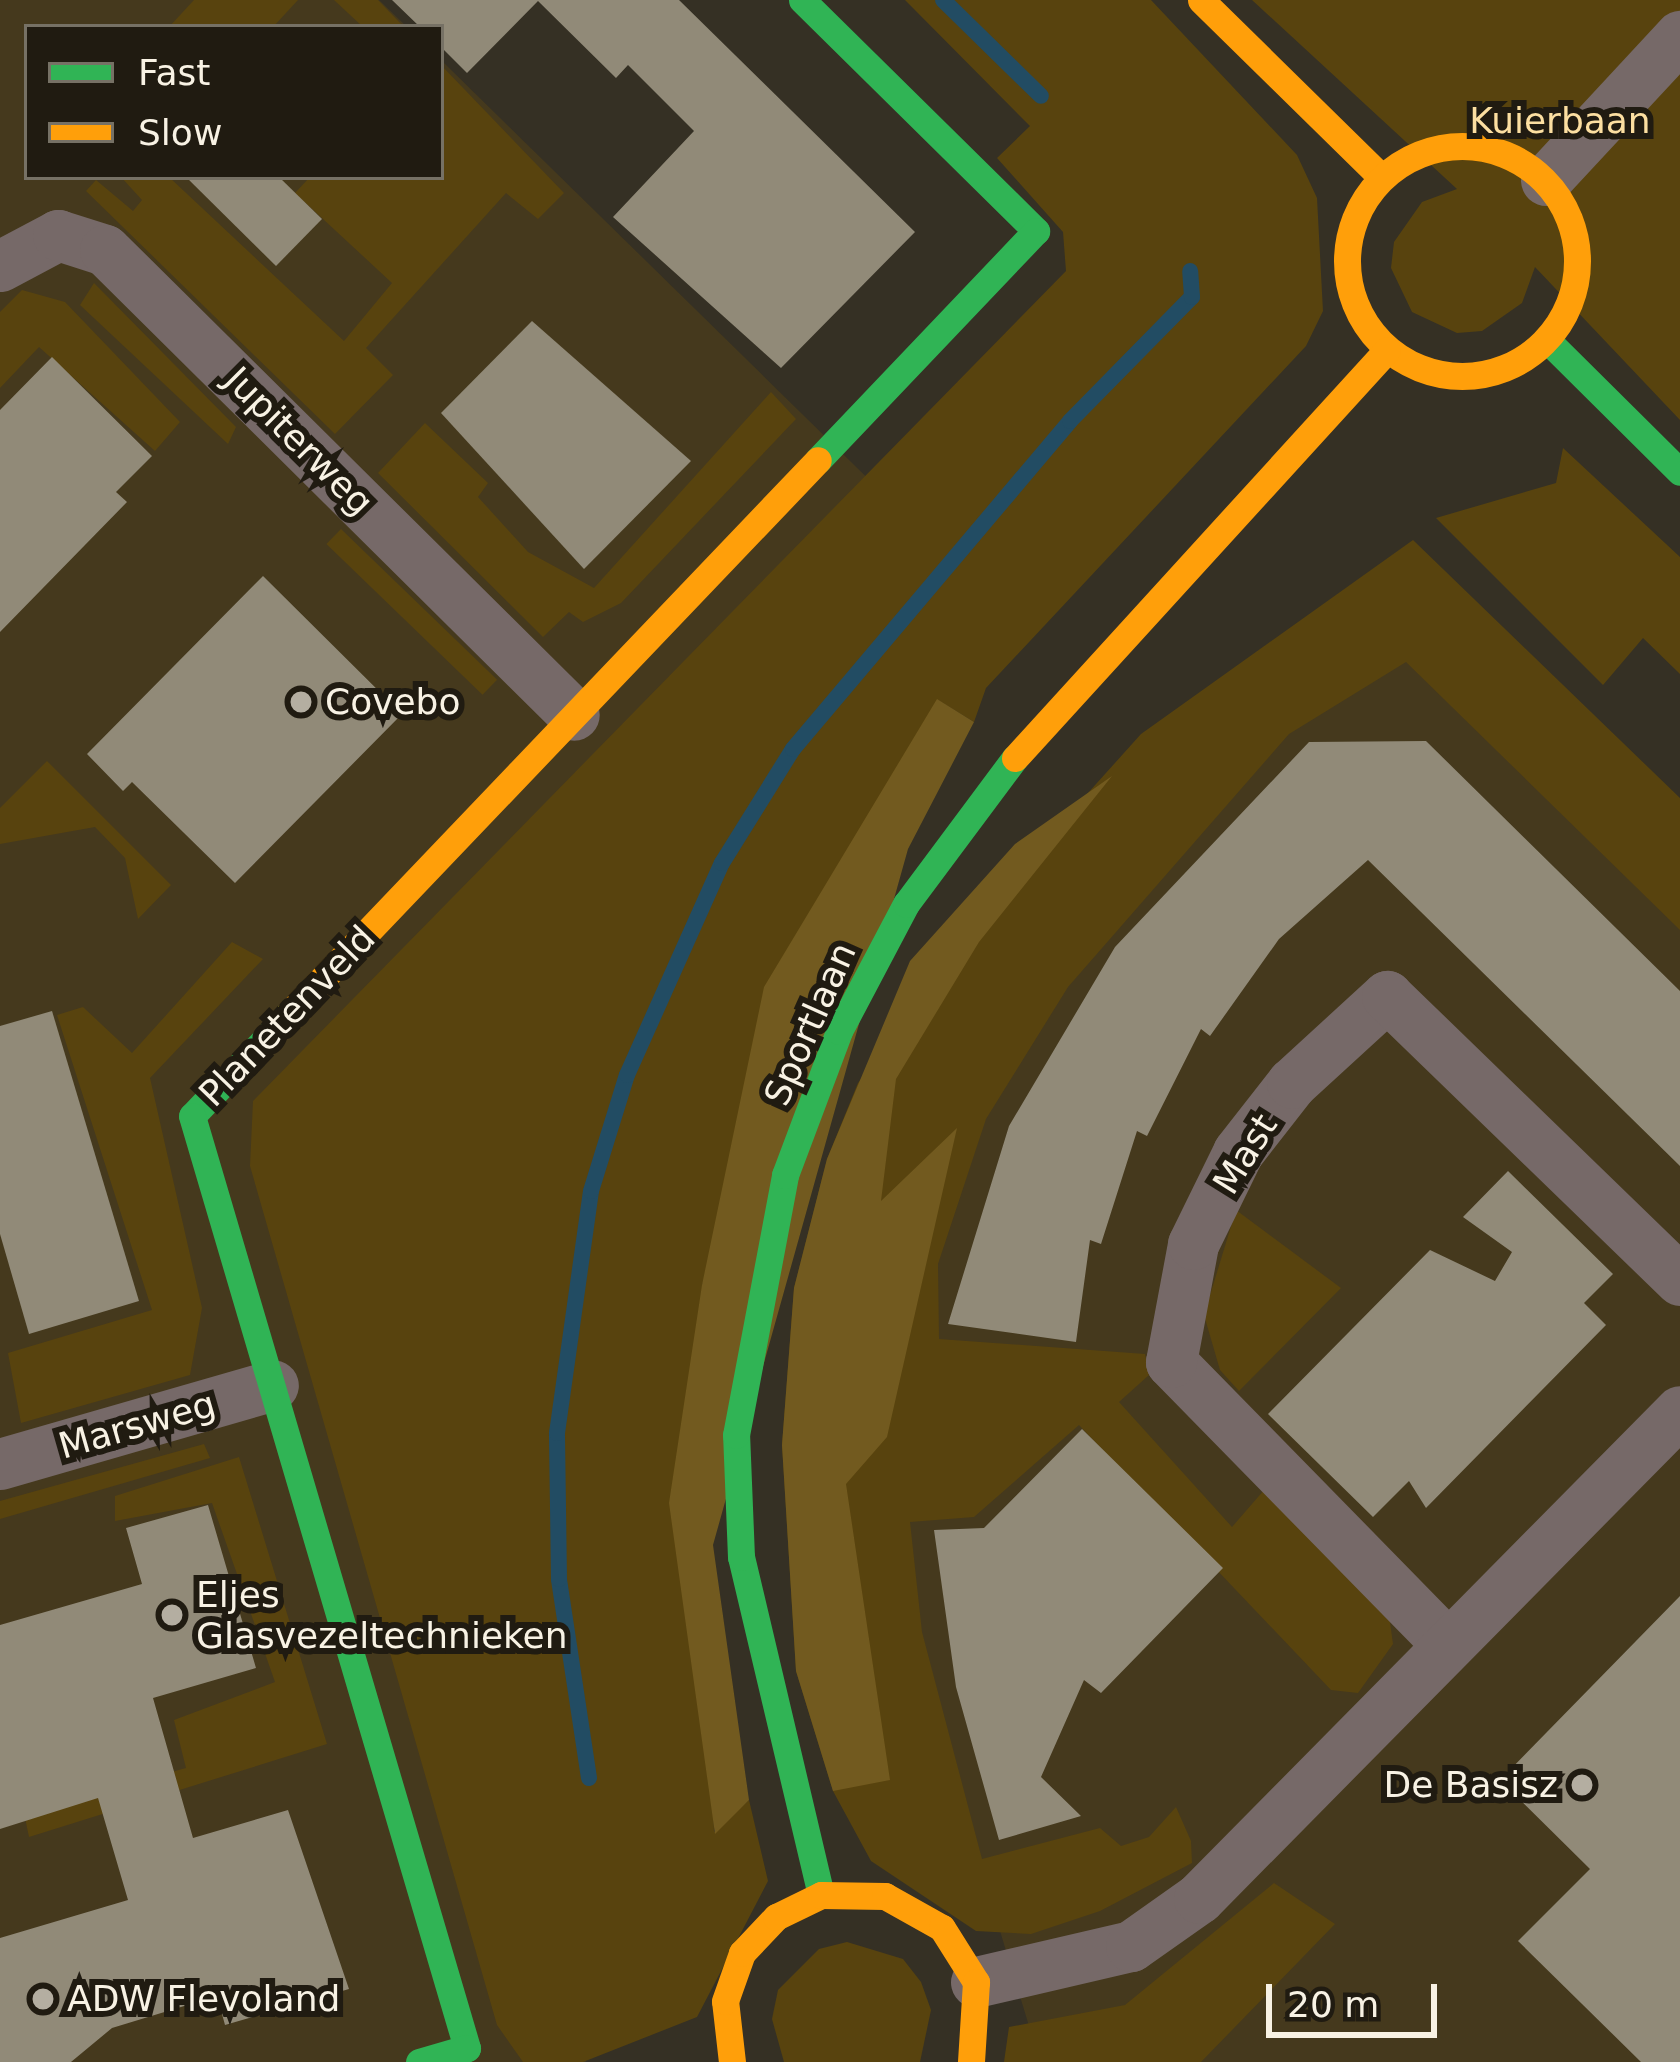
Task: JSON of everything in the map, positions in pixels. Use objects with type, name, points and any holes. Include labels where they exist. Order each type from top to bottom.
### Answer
[{"type":"street","name":"Planetenveld","points":[[419,2062],[469,2055],[192,1116],[574,715],[1009,272],[1036,232],[802,0]]},
{"type":"street","points":[[1201,0],[1380,176]]},
{"type":"street","points":[[1546,180],[1680,36]]},
{"type":"street","points":[[1433,147],[1494,149],[1546,180],[1570,217],[1578,260],[1547,340],[1469,377],[1387,350],[1350,297],[1348,232],[1380,176],[1433,147]]},
{"type":"street","name":"Jupiterweg","points":[[0,266],[58,235],[105,250],[574,715]]},
{"type":"street","points":[[1547,340],[1680,472]]},
{"type":"street","name":"Sportlaan","points":[[821,1895],[741,1557],[736,1435],[784,1175],[839,1031],[906,904],[994,781],[1387,350]]},
{"type":"street","name":"Mast","points":[[1448,1646],[1171,1362],[1193,1244],[1238,1152],[1292,1083],[1387,996],[1680,1280]]},
{"type":"street","name":"Marsweg","points":[[0,1464],[273,1385]]},
{"type":"street","points":[[976,1982],[1131,1946],[1198,1898],[1680,1411]]},
{"type":"street","points":[[721,2058],[725,2001],[742,1954],[776,1917],[821,1895],[885,1896],[942,1928],[976,1982],[971,2062]]},
{"type":"shaded area","points":[[0,0],[379,0],[404,24],[24,24],[24,180],[444,180],[444,63],[896,506],[486,1750],[586,2062],[0,2062]]},
{"type":"shaded area","points":[[1403,589],[1680,863],[1680,2062],[1040,2062],[993,1908],[849,1750],[939,1060]]},
{"type":"shaded area","points":[[937,699],[974,722],[908,849],[713,1545],[749,1800],[715,1834],[669,1503],[702,1285],[764,987]]},
{"type":"shaded area","points":[[1112,776],[979,942],[896,1079],[881,1201],[957,1128],[887,1437],[846,1484],[890,1780],[833,1791],[796,1671],[782,1445],[794,1288],[827,1159],[910,961],[1015,844]]},
{"type":"green space","points":[[194,0],[298,0],[276,24],[172,24]]},
{"type":"green space","points":[[334,0],[378,0],[401,24],[360,24]]},
{"type":"green space","points":[[905,0],[1151,0],[1297,155],[1317,198],[1323,311],[1306,346],[986,688],[974,722],[938,700],[702,1285],[714,1832],[749,1800],[768,1881],[697,2017],[583,2062],[523,2062],[497,2025],[250,1166],[253,1101],[1066,271],[1063,232],[997,158],[1030,126]]},
{"type":"green space","name":"Kuierbaan","points":[[1252,0],[1680,0],[1680,420],[1535,267],[1522,303],[1482,331],[1457,333],[1412,312],[1391,268],[1394,242],[1422,202],[1457,189]]},
{"type":"green space","points":[[444,68],[564,193],[538,219],[506,193],[366,348],[393,375],[335,434],[86,191],[96,180],[133,211],[142,200],[124,180],[172,180],[344,341],[392,283],[295,193],[307,180],[444,180]]},
{"type":"green space","points":[[94,283],[236,427],[228,444],[80,305]]},
{"type":"green space","points":[[22,290],[65,302],[180,422],[155,451],[39,347],[0,388],[0,312]]},
{"type":"green space","points":[[771,392],[796,419],[621,603],[583,622],[569,612],[543,637],[378,473],[425,423],[488,483],[478,497],[528,552],[594,588]]},
{"type":"green space","points":[[1563,448],[1680,557],[1680,674],[1643,638],[1603,685],[1436,518],[1556,483]]},
{"type":"green space","points":[[341,529],[497,680],[483,695],[326,544]]},
{"type":"green space","points":[[1413,540],[1680,798],[1680,930],[1406,662],[1289,734],[1068,987],[986,1119],[938,1264],[939,1339],[1145,1354],[1149,1375],[1119,1402],[1232,1527],[1265,1489],[1389,1615],[1393,1644],[1358,1693],[1331,1690],[1079,1425],[974,1517],[910,1522],[922,1632],[982,1859],[1100,1828],[1121,1846],[1149,1837],[1176,1807],[1191,1841],[1192,1863],[1100,1911],[1031,1934],[976,1931],[871,1861],[833,1791],[796,1671],[782,1445],[794,1288],[827,1159],[858,1083],[990,902],[1141,734]]},
{"type":"green space","points":[[47,761],[171,885],[138,919],[125,858],[95,827],[0,844],[0,808]]},
{"type":"green space","points":[[232,942],[263,959],[150,1078],[202,1308],[190,1375],[21,1423],[8,1353],[152,1310],[57,1015],[83,1007],[132,1053]]},
{"type":"green space","points":[[1236,1210],[1341,1288],[1239,1391],[1220,1370],[1204,1315]]},
{"type":"green space","points":[[204,1444],[210,1458],[0,1519],[0,1501]]},
{"type":"green space","points":[[239,1457],[327,1744],[29,1837],[24,1813],[186,1768],[174,1720],[275,1682],[212,1503],[115,1521],[115,1496]]},
{"type":"green space","points":[[1274,1883],[1335,1924],[1201,2062],[1004,2062],[1009,2027],[1125,2005]]},
{"type":"green space","points":[[847,1942],[903,1959],[921,1982],[931,2010],[920,2062],[784,2062],[772,2019],[778,1990],[819,1949]]},
{"type":"building","points":[[392,0],[679,0],[915,232],[781,368],[613,217],[694,131],[628,65],[616,78],[538,1],[467,73],[444,50],[444,24],[417,24]]},
{"type":"building","points":[[189,180],[282,180],[322,219],[276,266]]},
{"type":"building","points":[[532,321],[691,461],[584,569],[441,413]]},
{"type":"building","points":[[52,357],[152,456],[116,492],[127,502],[0,632],[0,410]]},
{"type":"building","points":[[263,576],[402,714],[235,883],[132,782],[123,791],[87,754]]},
{"type":"building","points":[[1426,741],[1680,991],[1680,1166],[1368,860],[1279,939],[1210,1036],[1201,1029],[1147,1136],[1137,1131],[1101,1244],[1090,1240],[1076,1342],[948,1324],[1009,1126],[1115,947],[1309,742]]},
{"type":"building","points":[[52,1011],[139,1301],[29,1334],[0,1234],[0,1026]]},
{"type":"building","points":[[1508,1171],[1613,1274],[1584,1303],[1606,1325],[1426,1508],[1409,1481],[1373,1517],[1268,1414],[1430,1250],[1495,1281],[1512,1252],[1463,1217]]},
{"type":"building","points":[[1082,1429],[1223,1568],[1101,1693],[1084,1680],[1041,1777],[1081,1816],[999,1840],[956,1687],[934,1530],[984,1528]]},
{"type":"building","points":[[208,1505],[256,1668],[153,1698],[193,1838],[288,1810],[349,1989],[225,2025],[217,1996],[112,2028],[71,2062],[0,2062],[0,1938],[128,1900],[98,1798],[0,1829],[0,1625],[142,1584],[126,1528]]},
{"type":"building","points":[[1680,1596],[1680,2062],[1641,2062],[1518,1941],[1590,1869],[1500,1780]]},
{"type":"waterway","points":[[943,0],[1041,96]]},
{"type":"waterway","points":[[589,1778],[559,1579],[557,1433],[591,1191],[627,1075],[722,863],[793,749],[1070,421],[1192,297],[1190,271]]},
{"type":"traffic: fast","points":[[802,0],[1036,231],[818,460]]},
{"type":"traffic: fast","points":[[1547,340],[1680,472]]},
{"type":"traffic: fast","points":[[821,1895],[741,1557],[736,1435],[785,1175],[839,1031],[906,904],[1015,758]]},
{"type":"traffic: fast","points":[[288,1015],[192,1116],[467,2048],[419,2062]]},
{"type":"traffic: slow","points":[[1201,0],[1380,176]]},
{"type":"traffic: slow","points":[[1462,146],[1506,155],[1543,180],[1568,217],[1577,261],[1568,305],[1543,342],[1506,367],[1462,376],[1418,367],[1381,342],[1356,305],[1347,261],[1356,217],[1381,180],[1418,155],[1462,146]]},
{"type":"traffic: slow","points":[[1015,758],[1387,350]]},
{"type":"traffic: slow","points":[[288,1015],[818,460]]},
{"type":"traffic: slow","points":[[732,2062],[725,2001],[742,1953],[776,1917],[821,1895],[885,1896],[942,1928],[976,1982],[971,2062]]},
{"type":"place","name":"Covebo","points":[[301,702]]},
{"type":"place","name":"Eljes Glasvezeltechnieken","points":[[172,1615]]},
{"type":"place","name":"De Basisz","points":[[1582,1785]]},
{"type":"place","name":"ADW Flevoland","points":[[43,1999]]}]
